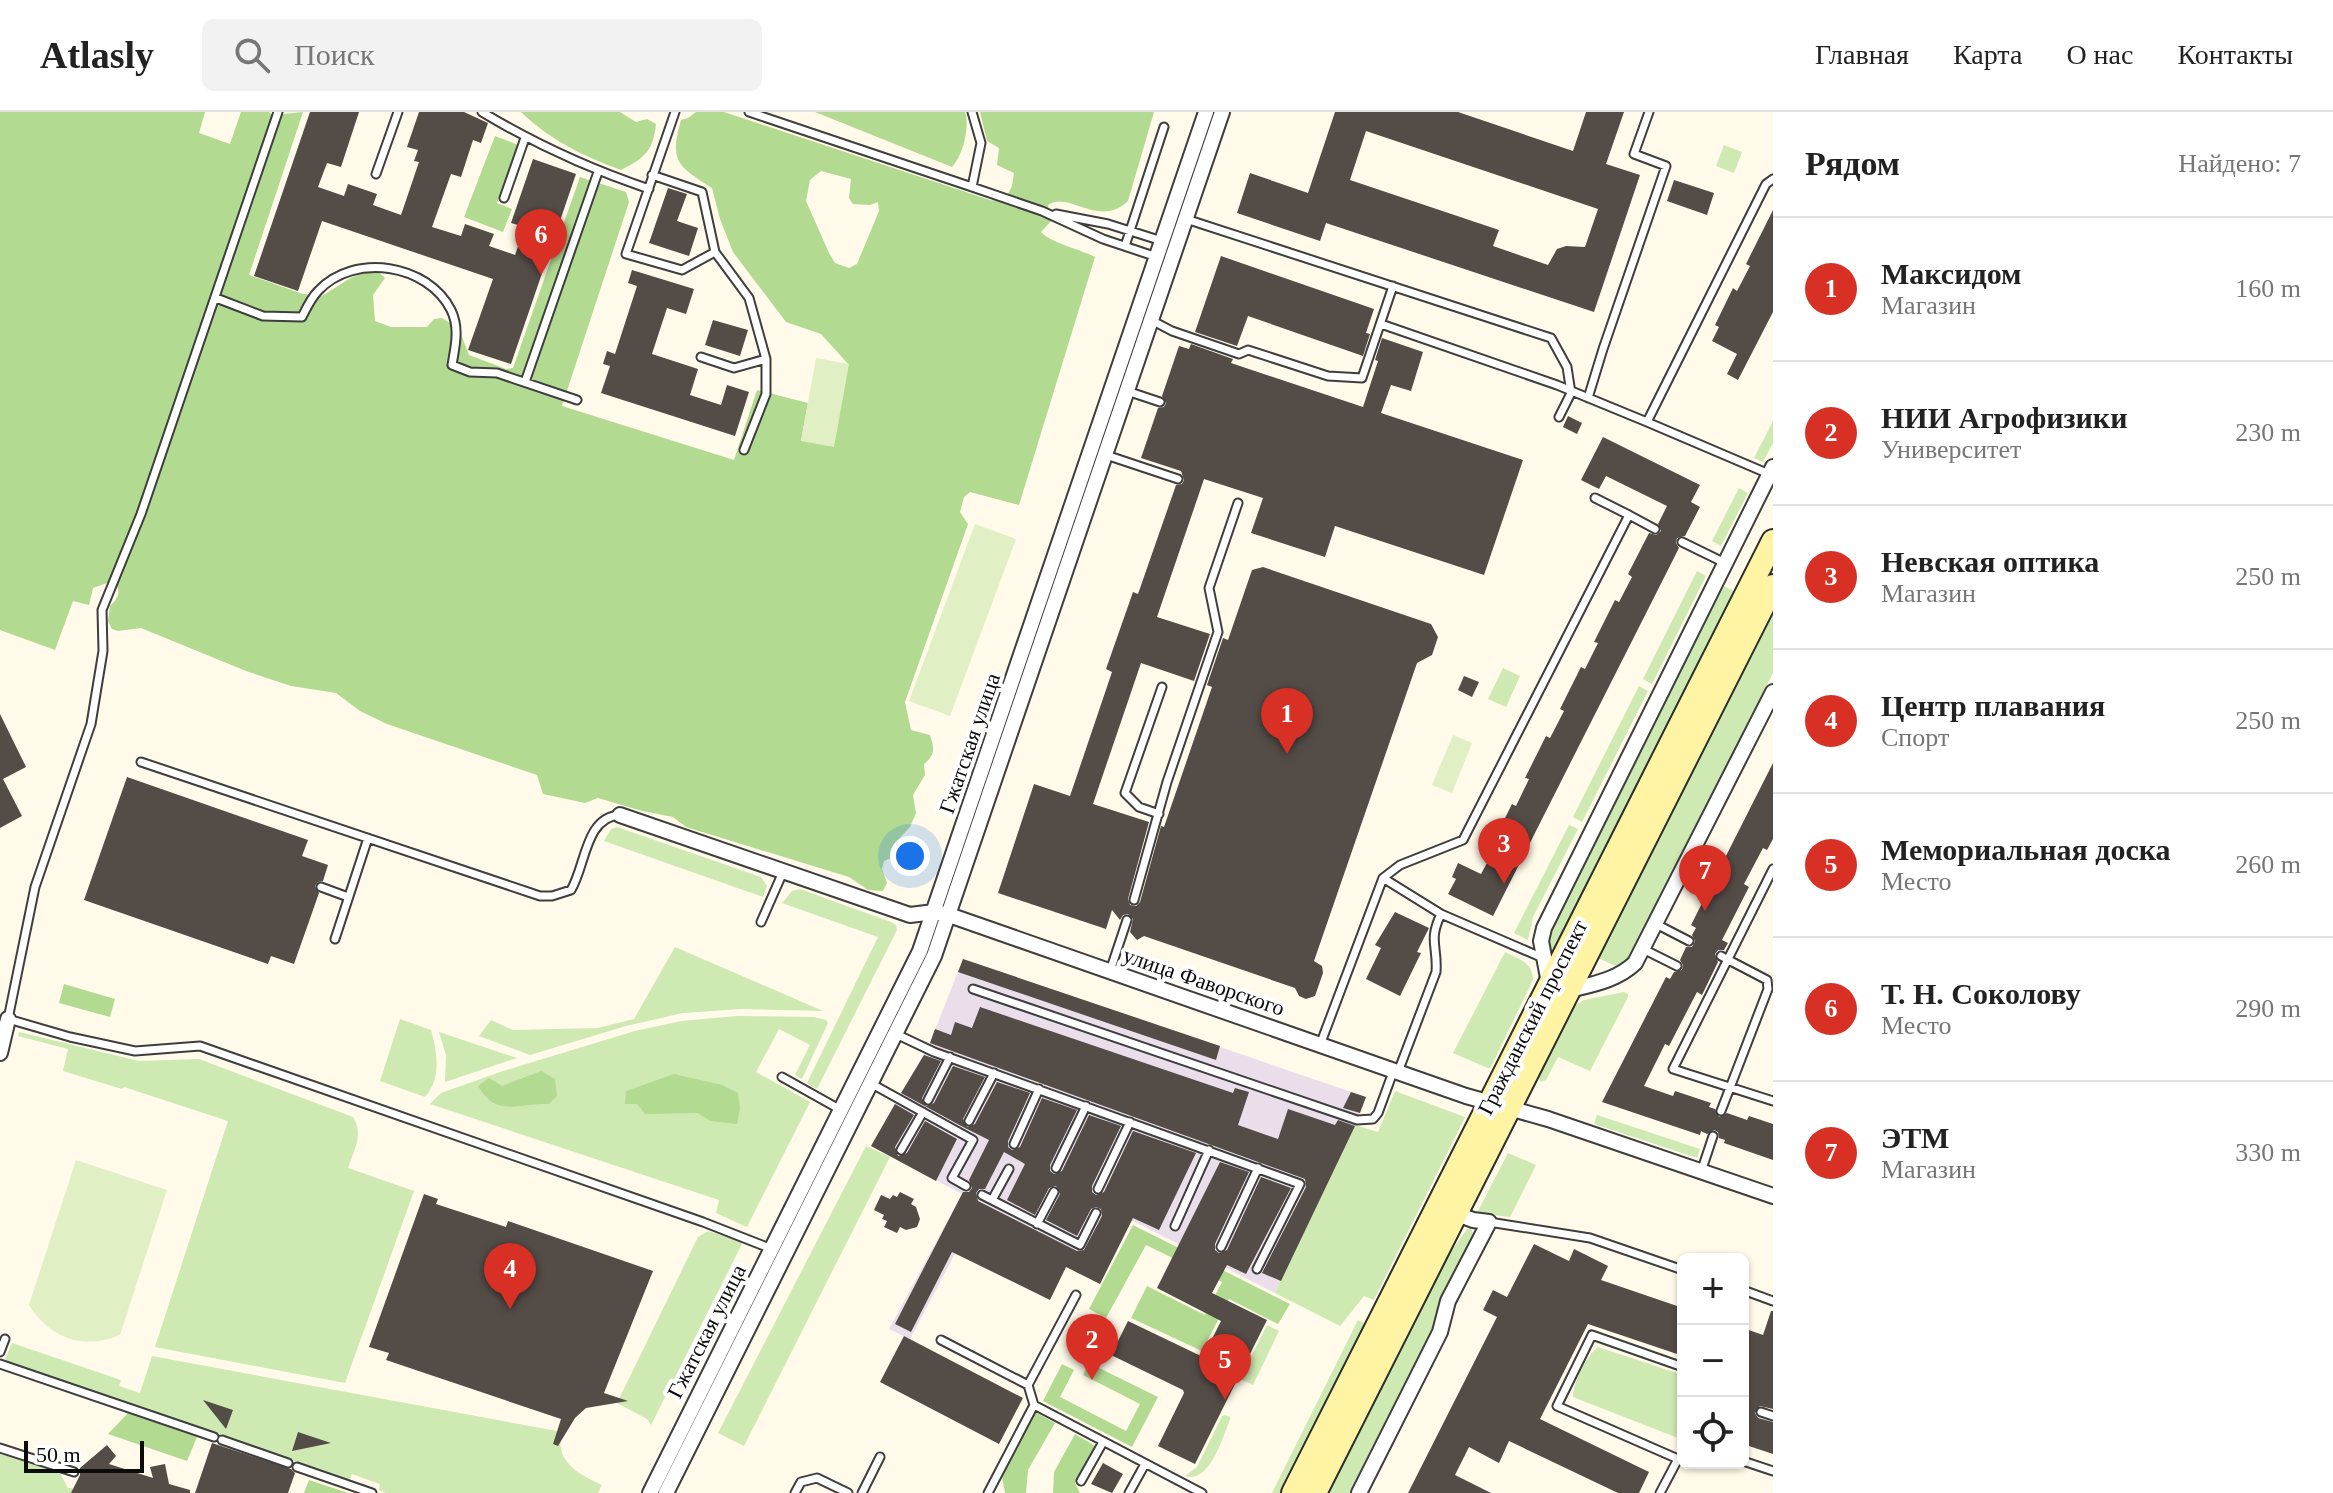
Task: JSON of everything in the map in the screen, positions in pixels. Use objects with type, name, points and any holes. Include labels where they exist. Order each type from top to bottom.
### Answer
[{"type":"main road","name":"Гражданский проспект","points":[[1293,1493],[1560,986],[1773,541]]},
{"type":"main road","name":"Гражданский проспект","points":[[1560,986],[1773,586]]},
{"type":"main road","name":"Гражданский проспект","points":[[1315,1493],[1457,1214],[1500,1105]]},
{"type":"street","name":"Гжатская улица","points":[[666,1493],[934,956],[942,914],[1206,112]]},
{"type":"street","name":"Гжатская улица","points":[[650,1493],[920,951],[942,914],[1106,455],[1222,112]]},
{"type":"street","points":[[1771,470],[1544,928],[1541,941],[1543,958],[1560,986],[1613,978],[1635,963],[1773,692]]},
{"type":"street","name":"улица Фаворского","points":[[620,815],[910,915],[942,914],[1396,1071],[1773,1196]]},
{"type":"street","points":[[0,1053],[8,1019]]},
{"type":"street","points":[[1359,1493],[1440,1332],[1448,1301],[1489,1222],[1457,1214]]},
{"type":"lane","points":[[278,112],[141,514],[102,610],[103,651],[91,724],[35,887],[8,1019],[135,1051],[200,1046],[772,1249]]},
{"type":"lane","points":[[376,174],[398,112]]},
{"type":"lane","points":[[482,112],[525,138],[598,172],[649,189]]},
{"type":"lane","points":[[675,112],[626,254],[682,270],[715,252]]},
{"type":"lane","points":[[972,112],[981,143],[972,187]]},
{"type":"lane","points":[[1588,398],[1666,166],[1634,154],[1649,112]]},
{"type":"lane","points":[[754,113],[1042,211],[1157,257]]},
{"type":"lane","points":[[1125,246],[1164,127]]},
{"type":"lane","points":[[504,198],[525,138]]},
{"type":"lane","points":[[525,382],[598,172]]},
{"type":"lane","points":[[652,175],[702,192],[715,252],[749,298],[766,359],[766,394],[744,450]]},
{"type":"lane","points":[[1647,422],[1766,184],[1773,179]]},
{"type":"lane","points":[[1042,211],[1130,230],[1162,241]]},
{"type":"lane","points":[[1186,219],[1551,338],[1567,367],[1571,393],[1559,417]]},
{"type":"lane","points":[[216,298],[263,316],[302,317],[318,290],[342,275],[373,267],[402,270],[422,279],[441,295],[452,312],[457,333],[452,365],[470,372],[497,373],[577,400]]},
{"type":"lane","points":[[1151,320],[1172,331],[1239,354],[1248,350],[1328,376],[1362,378],[1393,286]]},
{"type":"lane","points":[[1381,324],[1557,385],[1771,470]]},
{"type":"lane","points":[[701,357],[734,368],[766,359]]},
{"type":"lane","points":[[1127,391],[1160,402]]},
{"type":"lane","points":[[1106,455],[1178,479]]},
{"type":"lane","points":[[1595,498],[1655,529]]},
{"type":"lane","points":[[1134,900],[1167,782],[1218,632],[1209,588],[1238,503]]},
{"type":"lane","points":[[1320,1045],[1383,878],[1400,865],[1463,840],[1629,515]]},
{"type":"lane","points":[[1682,542],[1725,563]]},
{"type":"lane","points":[[1159,814],[1139,807],[1125,793],[1162,687]]},
{"type":"lane","points":[[141,762],[540,896],[571,890],[596,826],[608,816],[620,815]]},
{"type":"lane","points":[[335,939],[368,838]]},
{"type":"lane","points":[[1773,869],[1725,958],[1673,1069],[1773,1101]]},
{"type":"lane","points":[[761,922],[783,872]]},
{"type":"lane","points":[[1383,878],[1441,914],[1543,958]]},
{"type":"lane","points":[[321,887],[348,897]]},
{"type":"lane","points":[[973,989],[1357,1120],[1373,1119],[1436,972],[1437,960],[1432,941],[1441,914]]},
{"type":"lane","points":[[1110,971],[1127,920]]},
{"type":"lane","points":[[1655,924],[1689,941]]},
{"type":"lane","points":[[1643,949],[1677,966]]},
{"type":"lane","points":[[1721,1111],[1768,989],[1767,980],[1725,958]]},
{"type":"lane","points":[[896,1034],[950,1057],[1300,1184],[1257,1269]]},
{"type":"lane","points":[[928,1100],[950,1057]]},
{"type":"lane","points":[[969,1121],[994,1073]]},
{"type":"lane","points":[[782,1077],[841,1110]]},
{"type":"lane","points":[[872,1084],[973,1140],[952,1178],[966,1186]]},
{"type":"lane","points":[[1014,1144],[1039,1089]]},
{"type":"lane","points":[[1056,1168],[1086,1106]]},
{"type":"lane","points":[[901,1150],[923,1112]]},
{"type":"lane","points":[[1098,1189],[1130,1122]]},
{"type":"lane","points":[[1701,1172],[1713,1136]]},
{"type":"lane","points":[[1175,1226],[1209,1150]]},
{"type":"lane","points":[[1221,1247],[1258,1168]]},
{"type":"lane","points":[[992,1200],[1009,1169]]},
{"type":"lane","points":[[1037,1224],[1054,1192]]},
{"type":"lane","points":[[982,1195],[1080,1245],[1096,1213]]},
{"type":"lane","points":[[1489,1222],[1590,1238],[1677,1268]]},
{"type":"lane","points":[[1749,1292],[1773,1301]]},
{"type":"lane","points":[[988,1493],[1034,1405],[1028,1385],[1076,1295]]},
{"type":"lane","points":[[1677,1365],[1592,1335],[1557,1406],[1677,1457]]},
{"type":"lane","points":[[0,1352],[5,1339]]},
{"type":"lane","points":[[941,1340],[1028,1385]]},
{"type":"lane","points":[[0,1364],[288,1463]]},
{"type":"lane","points":[[1034,1405],[1202,1493]]},
{"type":"lane","points":[[1761,1412],[1773,1416]]},
{"type":"lane","points":[[1081,1481],[1103,1442]]},
{"type":"lane","points":[[0,1448],[74,1472]]},
{"type":"lane","points":[[862,1493],[880,1457]]},
{"type":"lane","points":[[1660,1493],[1677,1463]]},
{"type":"lane","points":[[1749,1463],[1773,1471]]},
{"type":"lane","points":[[1129,1493],[1145,1464]]},
{"type":"lane","points":[[297,1467],[372,1493]]},
{"type":"lane","points":[[795,1493],[801,1482],[817,1478],[848,1493]]},
{"type":"shaded area","points":[[963,959],[1366,1097],[1275,1293],[1107,1208],[1078,1266],[977,1212],[910,1339],[889,1329],[962,1194],[871,1146],[929,1045]]},
{"type":"green space","points":[[0,112],[205,112],[199,133],[230,144],[241,112],[269,112],[273,115],[303,112],[249,275],[303,294],[322,296],[352,277],[376,270],[385,278],[373,295],[375,321],[391,327],[427,327],[434,319],[442,318],[459,329],[469,355],[506,369],[513,368],[580,177],[626,192],[629,202],[562,406],[734,460],[757,390],[808,403],[801,441],[849,365],[821,334],[786,322],[733,252],[712,188],[679,162],[676,145],[681,120],[696,112],[724,112],[1004,202],[1014,173],[997,165],[999,148],[987,141],[980,112],[1154,112],[1128,201],[1117,209],[1106,211],[1065,202],[1048,205],[1051,221],[1041,232],[1095,257],[1019,505],[970,492],[964,497],[960,512],[968,524],[905,702],[911,730],[930,735],[933,751],[924,764],[925,775],[913,795],[916,813],[910,827],[895,843],[891,858],[884,861],[882,869],[887,883],[883,891],[868,890],[849,877],[686,827],[673,817],[598,798],[585,803],[543,794],[537,775],[387,724],[360,711],[336,693],[291,686],[246,671],[141,628],[112,629],[108,621],[110,606],[118,591],[113,581],[93,588],[89,605],[73,601],[55,650],[0,630]],"holes":[[[821,171],[851,179],[849,198],[853,204],[878,202],[879,211],[857,264],[849,268],[835,263],[806,201],[810,180]]]},
{"type":"green space","points":[[521,112],[620,112],[636,122],[647,119],[656,124],[650,148],[636,162],[621,170],[568,146]]},
{"type":"green space","points":[[815,112],[965,112],[966,133],[952,167]]},
{"type":"green space","points":[[495,136],[518,145],[497,203],[512,209],[503,232],[464,217]]},
{"type":"green space","points":[[1724,145],[1742,152],[1734,173],[1716,166]]},
{"type":"green space","points":[[816,358],[849,364],[834,447],[801,441]]},
{"type":"green space","points":[[1773,421],[1773,443],[1763,462],[1754,458]]},
{"type":"green space","points":[[1739,488],[1748,493],[1721,546],[1712,541]]},
{"type":"green space","points":[[975,524],[1016,539],[950,716],[909,701]]},
{"type":"green space","points":[[1697,571],[1706,576],[1652,684],[1643,679]]},
{"type":"green space","points":[[1724,586],[1738,593],[1556,951],[1552,951],[1549,946],[1551,930]]},
{"type":"green space","points":[[1773,605],[1773,673],[1632,953],[1618,967],[1598,958],[1628,899],[1631,886]]},
{"type":"green space","points":[[1503,668],[1520,676],[1506,707],[1488,699]]},
{"type":"green space","points":[[1639,686],[1648,691],[1582,822],[1573,817]]},
{"type":"green space","points":[[1453,735],[1472,743],[1452,793],[1432,785]]},
{"type":"green space","points":[[1569,825],[1578,829],[1533,917],[1528,940],[1514,933]]},
{"type":"green space","points":[[617,827],[761,877],[767,886],[763,897],[604,841],[611,829]]},
{"type":"green space","points":[[800,889],[891,922],[897,930],[817,1089],[807,1083],[878,937],[782,903],[792,891]]},
{"type":"green space","points":[[675,947],[823,1011],[741,1009],[683,1013],[626,1026],[530,1055],[479,1036],[491,1020],[513,1030],[598,1028],[634,1019]]},
{"type":"green space","points":[[1505,952],[1528,965],[1533,980],[1490,1069],[1453,1053]]},
{"type":"green space","points":[[64,984],[115,999],[110,1017],[59,1003]]},
{"type":"green space","points":[[1624,992],[1628,997],[1590,1071],[1558,1057],[1546,1080],[1540,1082],[1539,1076],[1573,1007],[1584,1000]]},
{"type":"green space","points":[[737,1016],[814,1017],[828,1023],[802,1079],[795,1075],[810,1045],[779,1029],[756,1072],[810,1102],[747,1227],[716,1213],[719,1200],[430,1104],[441,1093],[635,1031],[681,1021]]},
{"type":"green space","points":[[400,1019],[431,1030],[436,1073],[425,1097],[380,1081]]},
{"type":"green space","points":[[19,1032],[139,1061],[199,1059],[353,1117],[358,1136],[348,1168],[414,1191],[345,1383],[155,1347],[228,1121],[63,1071],[68,1049],[18,1036]]},
{"type":"green space","points":[[439,1032],[517,1058],[445,1082],[446,1055]]},
{"type":"green space","points":[[541,1071],[555,1079],[557,1096],[549,1104],[500,1105],[485,1096],[478,1086],[489,1078],[502,1086]]},
{"type":"green space","points":[[674,1074],[722,1085],[738,1093],[740,1108],[737,1124],[710,1121],[698,1113],[645,1114],[637,1104],[625,1104],[626,1091]]},
{"type":"green space","points":[[1395,1091],[1465,1117],[1374,1300],[1364,1296],[1340,1326],[1275,1293],[1355,1125],[1378,1132]]},
{"type":"green space","points":[[1597,1115],[1700,1149],[1697,1158],[1594,1124]]},
{"type":"green space","points":[[866,1146],[890,1157],[744,1446],[718,1433]]},
{"type":"green space","points":[[1508,1153],[1536,1165],[1510,1217],[1477,1213]]},
{"type":"green space","points":[[76,1160],[167,1190],[120,1335],[94,1341],[81,1341],[58,1333],[37,1317],[29,1305]]},
{"type":"green space","points":[[1133,1225],[1290,1304],[1278,1324],[1229,1299],[1202,1351],[1131,1318],[1147,1286],[1205,1315],[1222,1282],[1146,1245],[1106,1318],[1089,1309]]},
{"type":"green space","points":[[1467,1229],[1471,1229],[1474,1236],[1440,1303],[1432,1331],[1350,1493],[1324,1493],[1435,1274]]},
{"type":"green space","points":[[708,1231],[743,1242],[651,1425],[647,1419],[617,1403],[698,1237]]},
{"type":"green space","points":[[1358,1320],[1367,1325],[1282,1493],[1272,1493]]},
{"type":"green space","points":[[1267,1325],[1279,1331],[1253,1385],[1240,1379]]},
{"type":"green space","points":[[12,1343],[121,1380],[119,1386],[140,1393],[152,1356],[557,1431],[561,1432],[562,1452],[570,1466],[602,1485],[598,1493],[386,1493],[379,1490],[380,1484],[352,1474],[350,1480],[14,1366],[5,1359]]},
{"type":"green space","points":[[1598,1347],[1677,1373],[1677,1438],[1573,1397],[1581,1370]]},
{"type":"green space","points":[[1089,1363],[1158,1397],[1132,1447],[1043,1401],[1062,1364],[1074,1370],[1060,1397],[1126,1431],[1140,1404],[1083,1375]]},
{"type":"green space","points":[[1035,1412],[1055,1423],[1028,1470],[1026,1493],[1005,1493],[1002,1477]]},
{"type":"green space","points":[[128,1413],[197,1437],[187,1461],[108,1434]]},
{"type":"green space","points":[[1225,1415],[1230,1420],[1214,1458],[1201,1473],[1194,1477],[1185,1476],[1197,1467]]},
{"type":"green space","points":[[1075,1434],[1095,1446],[1075,1483],[1080,1493],[1053,1493],[1054,1472]]},
{"type":"green space","points":[[0,1454],[60,1473],[74,1493],[0,1493]]},
{"type":"green space","points":[[309,1480],[348,1493],[304,1493]]},
{"type":"building","points":[[310,112],[359,112],[341,167],[327,163],[318,187],[344,196],[348,184],[377,194],[373,205],[401,215],[419,162],[414,161],[418,150],[407,147],[419,112],[464,112],[488,123],[481,143],[473,140],[461,177],[451,174],[432,227],[461,236],[465,224],[494,234],[489,246],[515,255],[525,227],[511,223],[533,159],[576,174],[511,364],[468,350],[493,279],[322,221],[298,291],[254,276]]},
{"type":"building","points":[[1335,112],[1458,112],[1573,151],[1586,112],[1624,112],[1606,164],[1640,175],[1594,312],[1326,223],[1320,241],[1237,213],[1250,173],[1308,193]],"holes":[[[1366,131],[1598,209],[1585,247],[1557,249],[1548,265],[1493,246],[1499,230],[1350,180]]]},
{"type":"building","points":[[1674,180],[1714,193],[1707,215],[1667,201]]},
{"type":"building","points":[[668,188],[687,194],[677,221],[698,228],[689,256],[649,243]]},
{"type":"building","points":[[1773,210],[1773,312],[1738,380],[1727,374],[1737,354],[1712,341],[1719,327],[1715,325],[1733,288],[1737,291],[1750,266],[1746,264]]},
{"type":"building","points":[[1221,256],[1374,309],[1363,356],[1248,316],[1237,346],[1195,332]]},
{"type":"building","points":[[632,270],[694,289],[686,314],[667,308],[652,354],[698,369],[690,395],[721,405],[727,385],[749,392],[735,436],[601,393],[610,366],[603,364],[607,351],[615,354],[637,286],[628,283]]},
{"type":"building","points":[[713,320],[748,330],[740,356],[705,345]]},
{"type":"building","points":[[1382,338],[1423,352],[1411,391],[1391,385],[1381,413],[1523,460],[1484,575],[1335,526],[1325,557],[1251,533],[1263,498],[1204,479],[1157,617],[1210,634],[1194,681],[1141,663],[1093,804],[1149,822],[1128,899],[1130,905],[1136,906],[1140,902],[1161,826],[1164,827],[1212,687],[1207,685],[1223,638],[1228,640],[1252,570],[1263,567],[1431,624],[1438,637],[1432,655],[1417,663],[1314,961],[1322,966],[1323,973],[1315,996],[1306,999],[1299,996],[1295,988],[1144,936],[1137,940],[1130,932],[1133,919],[1128,914],[1120,920],[1112,910],[1106,929],[998,893],[1034,784],[1070,796],[1112,672],[1106,669],[1133,592],[1138,594],[1176,485],[1184,480],[1181,471],[1141,458],[1158,408],[1166,403],[1162,396],[1179,346],[1189,349],[1191,344],[1233,359],[1231,363],[1363,407]]},
{"type":"building","points":[[1568,416],[1582,423],[1577,434],[1563,427]]},
{"type":"building","points":[[1603,437],[1700,485],[1691,502],[1700,507],[1685,536],[1677,538],[1679,548],[1493,916],[1448,894],[1456,879],[1452,877],[1458,863],[1481,874],[1512,804],[1516,806],[1529,779],[1525,778],[1546,736],[1550,738],[1564,711],[1560,709],[1581,667],[1585,669],[1598,643],[1594,642],[1615,600],[1619,602],[1632,577],[1628,574],[1649,533],[1656,535],[1661,531],[1658,524],[1667,506],[1606,476],[1599,489],[1581,480]]},
{"type":"building","points":[[1464,676],[1479,682],[1472,697],[1458,690]]},
{"type":"building","points":[[0,714],[26,767],[3,779],[22,816],[0,828]]},
{"type":"building","points":[[1773,763],[1773,839],[1767,850],[1763,848],[1744,884],[1749,887],[1722,940],[1728,943],[1724,950],[1718,950],[1715,954],[1718,962],[1702,995],[1697,992],[1644,1086],[1673,1096],[1675,1091],[1711,1103],[1709,1107],[1715,1109],[1719,1117],[1727,1113],[1773,1124],[1773,1160],[1724,1143],[1725,1140],[1719,1138],[1714,1130],[1707,1134],[1701,1131],[1700,1135],[1602,1102],[1666,977],[1670,979],[1674,972],[1682,970],[1680,960],[1686,947],[1692,947],[1695,941],[1692,935],[1696,928],[1691,925]]},
{"type":"building","points":[[127,777],[308,840],[302,856],[328,865],[323,881],[315,886],[319,893],[294,964],[271,956],[268,964],[84,900]]},
{"type":"building","points":[[1395,912],[1429,928],[1417,952],[1421,953],[1400,996],[1366,979],[1381,948],[1375,945]]},
{"type":"building","points":[[963,959],[1220,1046],[1216,1060],[958,972]]},
{"type":"building","points":[[980,1007],[1233,1093],[1235,1088],[1249,1092],[1238,1125],[1278,1139],[1288,1109],[1335,1125],[1338,1120],[1355,1126],[1281,1281],[1262,1273],[1306,1187],[1305,1179],[930,1043],[935,1029],[951,1035],[955,1022],[972,1028]]},
{"type":"building","points":[[924,1055],[941,1061],[922,1098],[926,1106],[934,1103],[953,1066],[985,1077],[963,1119],[967,1127],[975,1124],[997,1082],[1030,1093],[1008,1141],[1008,1147],[1012,1150],[1020,1147],[1042,1098],[1077,1110],[1050,1165],[1050,1171],[1054,1174],[1062,1171],[1089,1115],[1121,1126],[1092,1186],[1092,1192],[1096,1195],[1104,1192],[1133,1131],[1196,1153],[1159,1230],[1133,1218],[1100,1284],[1066,1267],[1050,1300],[952,1252],[911,1332],[895,1324],[963,1192],[969,1192],[972,1188],[969,1180],[989,1140],[901,1093]],"holes":[[[1004,1152],[1025,1164],[1007,1200],[1035,1215],[1049,1188],[1056,1186],[1060,1194],[1046,1220],[1077,1236],[1091,1209],[1101,1209],[1102,1216],[1084,1250],[1077,1251],[978,1201],[976,1193],[979,1189],[985,1189]]]},
{"type":"building","points":[[1351,1092],[1366,1097],[1360,1113],[1343,1108]]},
{"type":"building","points":[[895,1104],[914,1115],[895,1147],[898,1156],[907,1153],[925,1121],[957,1139],[936,1181],[871,1146]]},
{"type":"building","points":[[1220,1162],[1249,1172],[1215,1244],[1215,1250],[1219,1253],[1227,1250],[1261,1177],[1291,1188],[1246,1274],[1227,1265],[1212,1293],[1267,1320],[1195,1464],[1158,1446],[1183,1390],[1111,1355],[1128,1321],[1203,1357],[1221,1321],[1157,1288]]},
{"type":"building","points":[[900,1192],[914,1199],[911,1204],[916,1207],[920,1219],[917,1227],[906,1230],[900,1227],[897,1233],[884,1227],[887,1221],[882,1219],[884,1215],[874,1210],[881,1195],[890,1199]]},
{"type":"building","points":[[424,1194],[438,1199],[436,1204],[506,1227],[508,1221],[653,1271],[604,1393],[628,1401],[586,1408],[575,1418],[558,1446],[553,1444],[561,1419],[386,1360],[389,1353],[369,1347]]},
{"type":"building","points":[[1534,1244],[1569,1261],[1574,1249],[1608,1266],[1601,1280],[1677,1306],[1677,1354],[1588,1324],[1540,1419],[1649,1472],[1639,1493],[1618,1493],[1509,1441],[1499,1463],[1469,1447],[1455,1475],[1491,1493],[1408,1493],[1497,1317],[1483,1310],[1493,1290],[1507,1297]]},
{"type":"building","points":[[1773,1311],[1773,1409],[1760,1406],[1755,1413],[1758,1418],[1773,1422],[1773,1454],[1749,1446],[1749,1330],[1763,1335]]},
{"type":"building","points":[[904,1336],[1023,1398],[999,1444],[880,1382]]},
{"type":"building","points":[[203,1400],[233,1410],[226,1429]]},
{"type":"building","points":[[298,1432],[331,1443],[292,1451]]},
{"type":"building","points":[[212,1443],[291,1469],[295,1473],[288,1493],[195,1493]]},
{"type":"building","points":[[107,1445],[116,1456],[109,1464],[153,1478],[150,1467],[165,1464],[169,1484],[190,1490],[190,1493],[71,1493],[80,1468]]},
{"type":"building","points":[[1103,1463],[1123,1474],[1112,1493],[1091,1484]]},
{"type":"place","name":"Т. Н. Соколову","points":[[541,275]]},
{"type":"place","name":"Максидом","points":[[1287,754]]},
{"type":"place","name":"Невская оптика","points":[[1504,884]]},
{"type":"place","name":"ЭТМ","points":[[1705,911]]},
{"type":"place","name":"Центр плавания","points":[[510,1309]]},
{"type":"place","name":"НИИ Агрофизики","points":[[1092,1380]]},
{"type":"place","name":"Мемориальная доска","points":[[1225,1400]]}]
